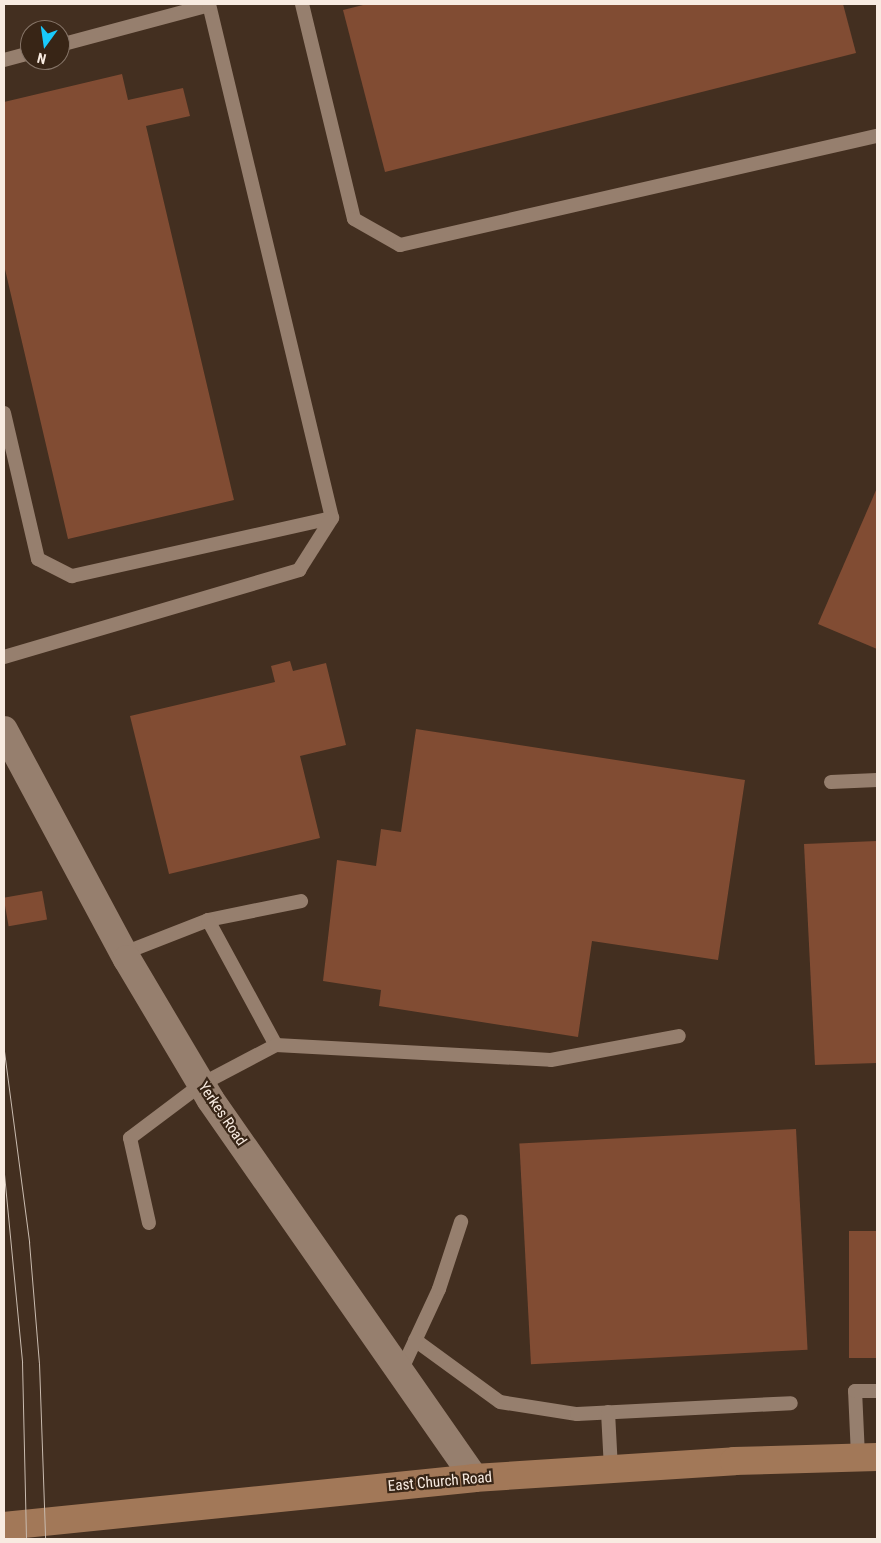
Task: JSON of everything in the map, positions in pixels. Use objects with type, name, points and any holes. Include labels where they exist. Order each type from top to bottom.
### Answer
[{"type":"street","name":"Yerkes Road","points":[[4,730],[124,954],[202,1084],[474,1478]]},
{"type":"street","name":"East Church Road","points":[[4,1526],[71,1517],[474,1478],[867,1456]]},
{"type":"lane","points":[[4,657],[299,570],[332,518],[209,4],[70,42]]},
{"type":"lane","points":[[302,4],[354,218],[400,245],[877,136]]},
{"type":"lane","points":[[4,60],[20,56]]},
{"type":"lane","points":[[4,413],[38,559],[72,576],[332,518]]},
{"type":"lane","points":[[831,782],[877,780]]},
{"type":"lane","points":[[124,954],[208,920],[301,901]]},
{"type":"lane","points":[[208,920],[276,1045]]},
{"type":"lane","points":[[148,1223],[130,1138],[202,1084],[276,1045],[551,1060],[679,1036]]},
{"type":"lane","points":[[401,1371],[439,1289],[461,1222]]},
{"type":"lane","points":[[415,1340],[500,1402],[577,1414],[791,1403]]},
{"type":"lane","points":[[867,1456],[855,1391],[877,1391]]},
{"type":"lane","points":[[608,1412],[611,1469]]},
{"type":"building","points":[[367,4],[843,4],[856,53],[385,172],[343,10]]},
{"type":"building","points":[[122,74],[128,100],[183,88],[190,116],[146,126],[234,500],[68,539],[4,265],[4,102]]},
{"type":"building","points":[[877,488],[877,649],[818,624]]},
{"type":"building","points":[[290,661],[293,671],[326,663],[346,745],[300,756],[320,838],[169,874],[130,716],[275,682],[271,666]]},
{"type":"building","points":[[416,729],[745,780],[718,960],[592,941],[578,1037],[379,1006],[381,990],[323,981],[337,860],[376,866],[381,829],[401,832]]},
{"type":"building","points":[[877,841],[877,1063],[815,1065],[804,844]]},
{"type":"building","points":[[42,891],[47,920],[9,926],[4,898]]},
{"type":"building","points":[[796,1129],[808,1350],[531,1364],[519,1143]]},
{"type":"building","points":[[849,1231],[877,1231],[877,1358],[849,1358]]},
{"type":"tram line","points":[[4,1051],[29,1242],[39,1363],[45,1539]]},
{"type":"tram line","points":[[4,1174],[22,1362],[26,1539]]}]
